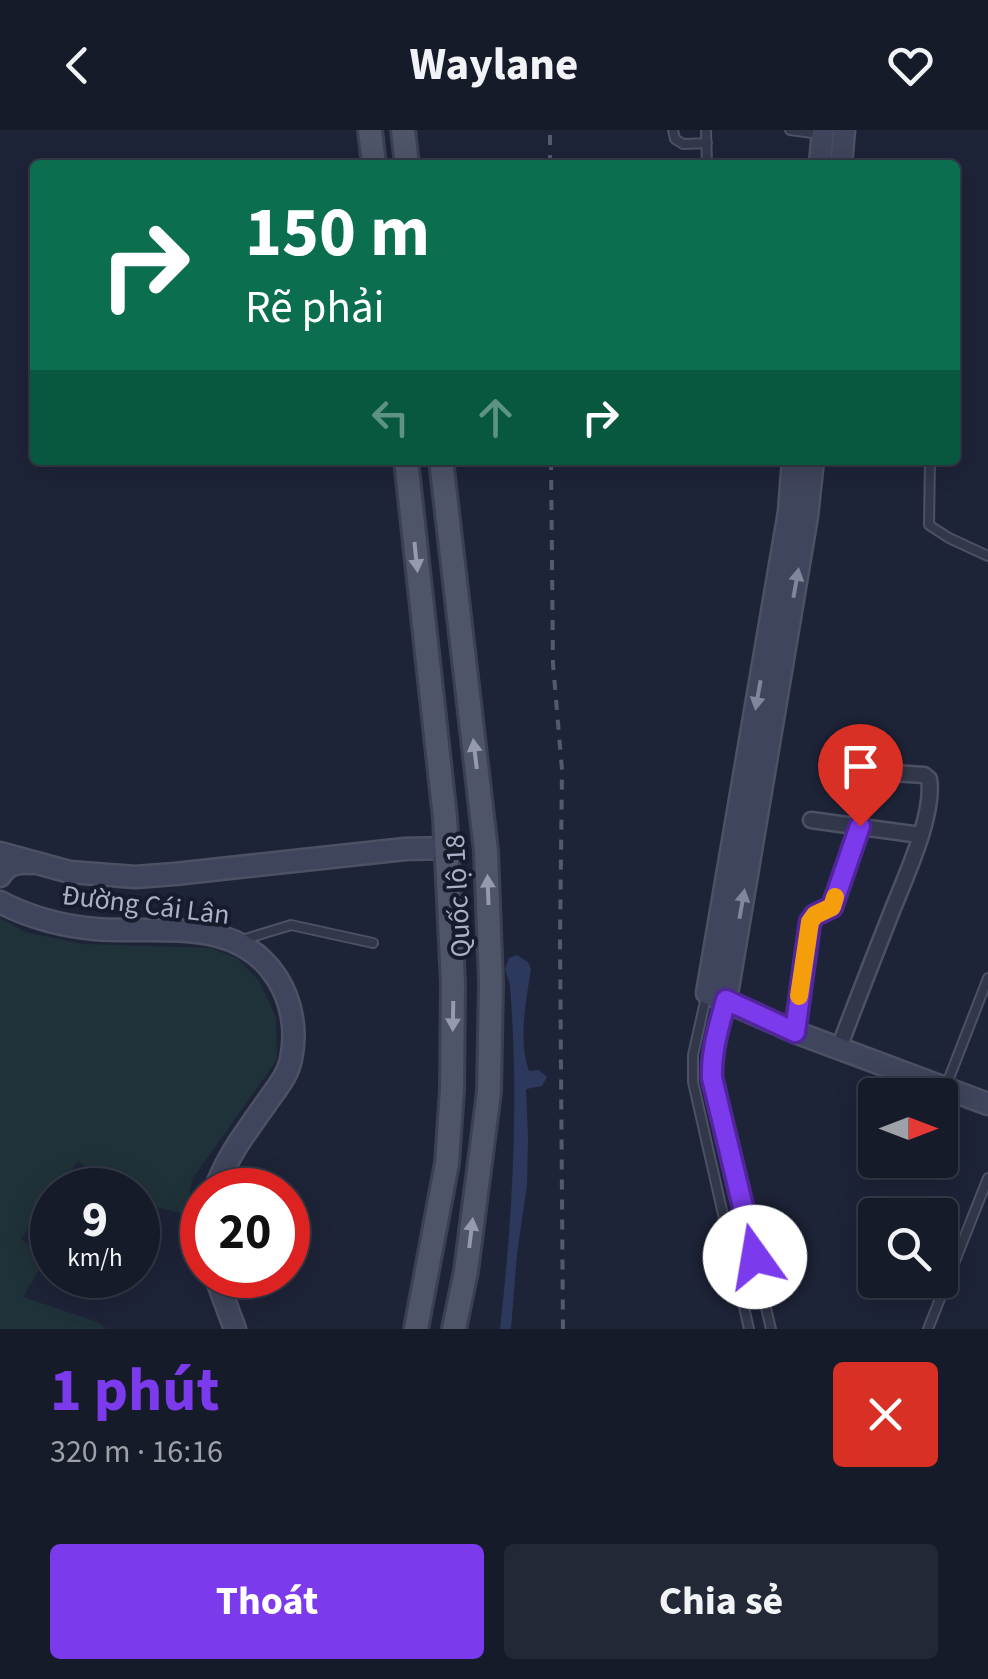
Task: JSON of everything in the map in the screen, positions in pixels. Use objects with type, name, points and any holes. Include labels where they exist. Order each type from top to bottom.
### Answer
[{"type":"main road","points":[[370,130],[373,160]]},
{"type":"main road","points":[[404,130],[407,160]]},
{"type":"main road","points":[[822,160],[833,133]]},
{"type":"main road","points":[[833,133],[840,160]]},
{"type":"main road","name":"Quốc lộ 18","points":[[407,465],[447,848],[453,983],[447,1164],[416,1329]]},
{"type":"main road","name":"Quốc lộ 18","points":[[442,465],[486,850],[491,983],[490,1092],[466,1272],[454,1329]]},
{"type":"main road","points":[[716,996],[789,512],[793,465]]},
{"type":"main road","points":[[716,996],[807,516],[812,465]]},
{"type":"main road","points":[[0,852],[70,872],[135,877],[404,849],[486,850]]},
{"type":"main road","points":[[0,876],[17,862],[32,863]]},
{"type":"main road","name":"Đường Cái Lân","points":[[5,902],[62,924],[216,934],[256,952],[270,967],[292,1010],[291,1060],[282,1081],[224,1168]]},
{"type":"main road","points":[[716,996],[795,1032],[918,1078]]},
{"type":"main road","points":[[958,1093],[988,1104]]},
{"type":"main road","points":[[224,1298],[235,1329]]},
{"type":"street","points":[[828,764],[924,775],[931,787],[920,835],[838,1048]]},
{"type":"street","points":[[811,820],[920,835]]},
{"type":"street","points":[[795,1032],[810,922],[832,907],[860,826]]},
{"type":"lane","points":[[673,130],[675,139],[683,144],[706,143]]},
{"type":"lane","points":[[706,130],[707,160]]},
{"type":"lane","points":[[790,130],[833,133]]},
{"type":"lane","points":[[930,465],[929,525],[988,556]]},
{"type":"lane","points":[[237,942],[291,924],[373,943]]},
{"type":"lane","points":[[949,1078],[988,978]]},
{"type":"lane","points":[[716,996],[693,1055],[693,1082],[749,1329]]},
{"type":"lane","points":[[716,996],[712,1078],[772,1329]]},
{"type":"lane","points":[[928,1329],[988,1178]]},
{"type":"shaded area","points":[[0,918],[25,932],[83,944],[210,948],[237,958],[259,981],[276,1017],[277,1060],[200,1168],[180,1168],[180,1213],[160,1208],[160,1168],[87,1168],[78,1161],[73,1168],[30,1168],[30,1227],[21,1239],[30,1246],[30,1285],[23,1297],[97,1322],[106,1329],[0,1329]]},
{"type":"water","points":[[517,955],[531,969],[524,1020],[526,1059],[529,1071],[539,1070],[547,1077],[542,1086],[526,1089],[527,1185],[511,1329],[500,1329],[514,1114],[513,1028],[505,969],[509,958]]},
{"type":"railway","points":[[550,130],[550,160]]},
{"type":"railway","points":[[551,465],[553,664],[562,770],[563,1329]]},
{"type":"slow traffic","points":[[799,996],[810,922],[832,907],[835,897]]},
{"type":"route","points":[[755,1257],[712,1078],[711,1059],[718,1030],[726,1000],[795,1032],[810,922],[832,907],[860,826]]}]
